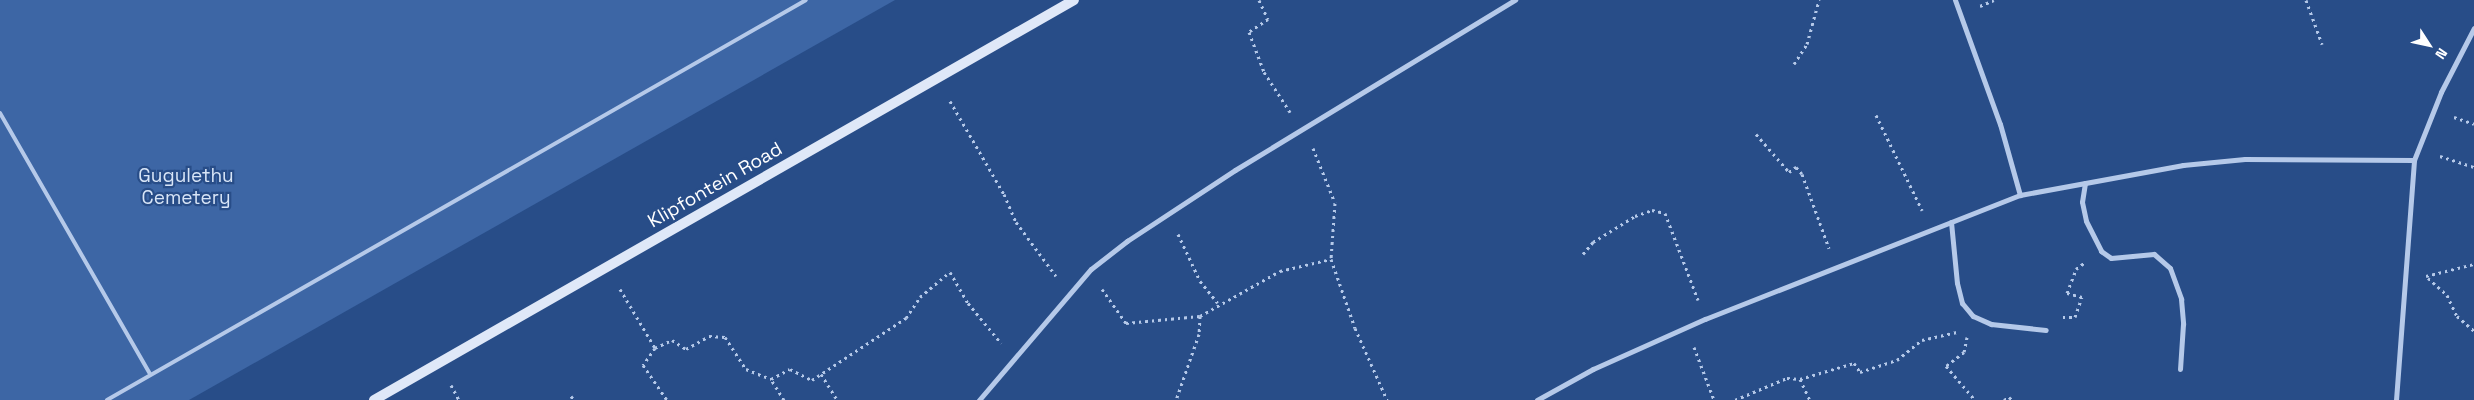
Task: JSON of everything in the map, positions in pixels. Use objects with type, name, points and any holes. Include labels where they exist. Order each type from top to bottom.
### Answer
[{"type":"main road","name":"Klipfontein Road","points":[[374,400],[1074,0]]},
{"type":"street","points":[[980,400],[1012,359],[1091,269],[1178,206],[1515,0]]},
{"type":"street","points":[[1955,0],[2000,124],[2020,195]]},
{"type":"street","points":[[2396,400],[2414,160],[2441,92],[2474,28]]},
{"type":"street","points":[[1537,400],[1593,368],[1705,319],[1931,228],[2020,195],[2055,186],[2084,184],[2183,165],[2245,159],[2414,160]]},
{"type":"street","points":[[2084,184],[2082,202],[2086,221],[2101,251],[2111,258],[2154,254],[2170,268],[2180,299],[2183,324],[2180,369]]},
{"type":"street","points":[[1951,222],[1962,303],[1973,316],[1991,324],[2046,330]]},
{"type":"lane","points":[[107,400],[806,0]]},
{"type":"lane","points":[[0,112],[150,374]]},
{"type":"path","points":[[1258,0],[1268,19],[1248,32],[1282,105],[1305,128],[1335,203],[1331,259],[1354,328],[1387,400]]},
{"type":"path","points":[[1794,64],[1807,44],[1819,0]]},
{"type":"path","points":[[2306,0],[2322,44]]},
{"type":"path","points":[[950,101],[1004,194],[1016,222],[1069,294]]},
{"type":"path","points":[[1876,114],[1931,228]]},
{"type":"path","points":[[1756,134],[1789,172],[1796,167],[1802,174],[1836,267]]},
{"type":"path","points":[[2417,150],[2474,168]]},
{"type":"path","points":[[1178,206],[1178,232],[1200,281],[1218,303]]},
{"type":"path","points":[[1583,254],[1593,242],[1635,216],[1652,210],[1665,213],[1705,319]]},
{"type":"path","points":[[2046,330],[2057,317],[2075,317],[2082,297],[2067,293],[2076,269],[2101,251]]},
{"type":"path","points":[[1091,269],[1126,323],[1200,316],[1218,303],[1280,270],[1331,259]]},
{"type":"path","points":[[2404,278],[2425,276],[2474,264]]},
{"type":"path","points":[[771,379],[790,370],[812,380],[906,318],[920,297],[950,272],[1012,359]]},
{"type":"path","points":[[2425,276],[2447,295],[2456,316],[2474,331]]},
{"type":"path","points":[[620,289],[655,348]]},
{"type":"path","points":[[1176,400],[1199,334],[1200,316]]},
{"type":"path","points":[[1973,316],[1964,352],[1946,366],[1974,400]]},
{"type":"path","points":[[1686,328],[1714,400]]},
{"type":"path","points":[[1735,400],[1786,378],[1800,379],[1854,364],[1860,372],[1897,360],[1922,340],[1970,328]]},
{"type":"path","points":[[667,400],[643,365],[655,348],[672,340],[686,349],[709,336],[725,337],[746,369],[771,379],[784,400]]},
{"type":"path","points":[[821,374],[837,400]]},
{"type":"path","points":[[1800,379],[1810,400]]},
{"type":"path","points":[[451,385],[459,400]]},
{"type":"path","points":[[571,396],[574,400]]},
{"type":"path","points":[[2004,400],[2008,397],[2012,400]]},
{"type":"green space","name":"Gugulethu Cemetery","points":[[0,0],[895,0],[189,400],[0,400]]}]
